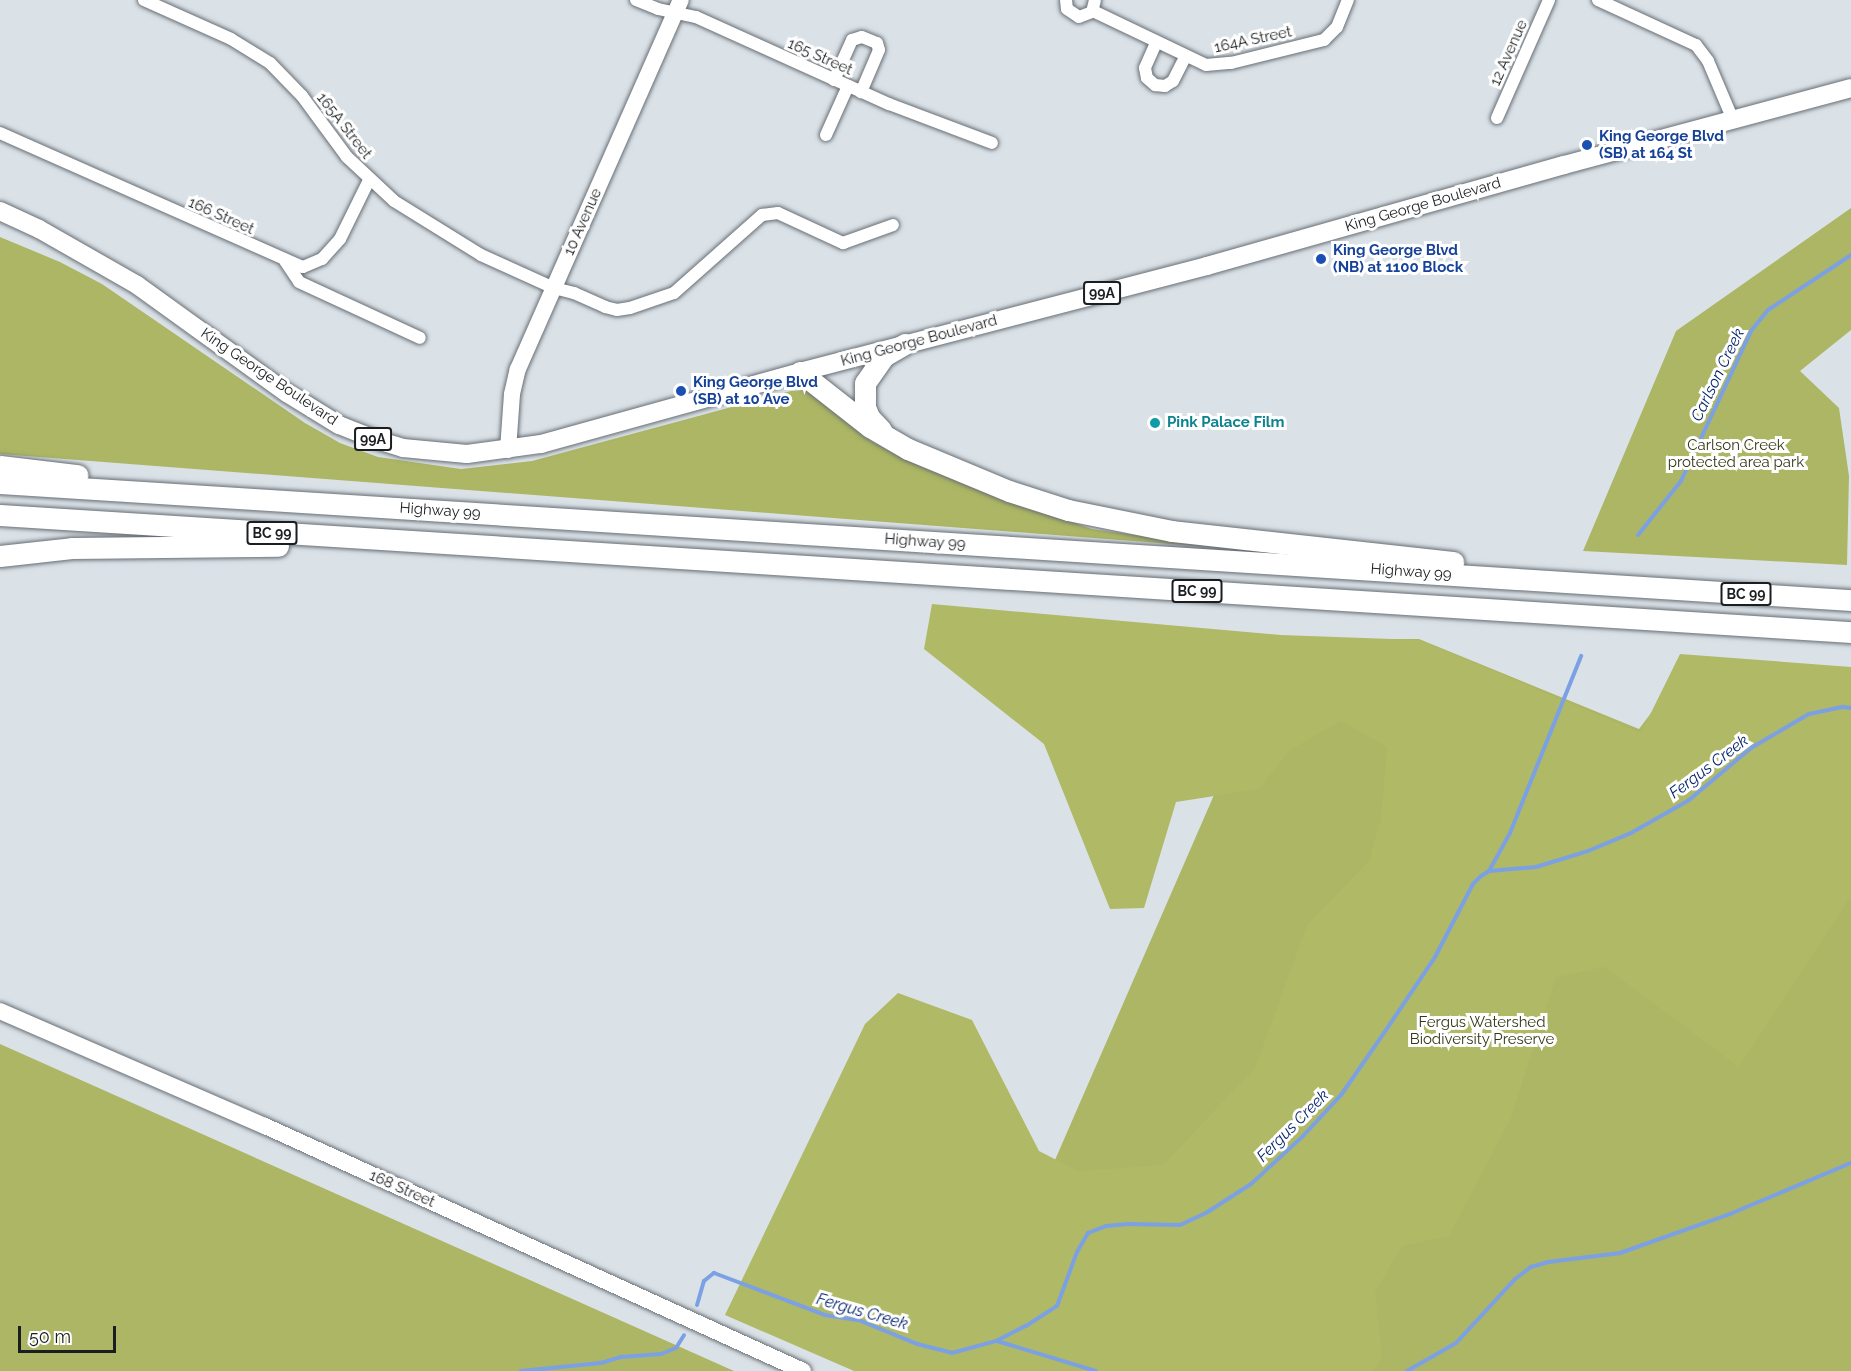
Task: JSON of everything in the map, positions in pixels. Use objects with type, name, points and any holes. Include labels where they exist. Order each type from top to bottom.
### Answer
[{"type":"highway","points":[[905,344],[891,350],[876,364],[865,383],[864,394],[865,407],[875,424],[908,449]]},
{"type":"highway","points":[[800,372],[863,422],[908,449],[1038,501],[1135,526],[1450,561],[1641,587]]},
{"type":"highway","points":[[0,466],[442,511]]},
{"type":"highway","name":"Highway 99","points":[[0,483],[1851,600]]},
{"type":"highway","name":"Highway 99","points":[[0,515],[1851,632]]},
{"type":"highway","points":[[0,556],[47,549],[132,546],[544,550]]},
{"type":"main road","name":"10 Avenue","points":[[508,450],[512,394],[518,369],[678,6]]},
{"type":"main road","name":"King George Boulevard","points":[[0,211],[58,239],[137,285],[287,393],[339,425],[377,441],[435,453],[466,454],[508,450],[1355,224],[1851,88]]},
{"type":"main road","name":"168 Street","points":[[0,1011],[265,1126],[803,1371]]},
{"type":"street","name":"165A Street","points":[[144,0],[231,39],[270,63],[295,87],[347,157],[394,201],[458,243],[554,288],[574,293],[605,307],[617,310],[630,308],[674,293],[762,215],[778,213],[843,243],[893,225]]},
{"type":"street","name":"165 Street","points":[[636,0],[658,9],[678,6],[861,92],[992,143]]},
{"type":"street","name":"164A Street","points":[[1066,0],[1067,9],[1074,16],[1083,17],[1094,5],[1156,43],[1206,65],[1231,63],[1324,40],[1337,27],[1348,0]]},
{"type":"street","name":"12 Avenue","points":[[1497,117],[1549,0]]},
{"type":"street","points":[[1598,0],[1696,45],[1708,61],[1733,120]]},
{"type":"street","points":[[834,80],[852,40],[862,37],[877,43],[879,50],[861,92]]},
{"type":"street","points":[[1156,43],[1145,68],[1147,78],[1155,85],[1165,86],[1173,81],[1186,56]]},
{"type":"street","points":[[826,135],[848,86]]},
{"type":"street","name":"166 Street","points":[[0,133],[285,261],[299,282],[420,338]]},
{"type":"street","points":[[285,261],[303,267],[322,260],[340,239],[369,180]]},
{"type":"green space","name":"Carlson Creek protected area park","points":[[1851,208],[1851,330],[1800,371],[1839,408],[1849,476],[1847,565],[1583,551],[1676,331]]},
{"type":"green space","points":[[0,237],[60,262],[102,284],[305,423],[340,443],[378,457],[461,469],[532,461],[791,391],[805,390],[871,441],[915,464],[988,493],[1092,529],[1224,548],[0,454]]},
{"type":"green space","points":[[932,604],[1281,635],[1419,640],[1641,733],[1680,654],[1851,667],[1851,896],[1739,1067],[1605,967],[1556,977],[1511,1118],[1449,1236],[1402,1246],[1375,1292],[1382,1359],[1373,1371],[854,1371],[725,1315],[865,1024],[898,993],[972,1020],[1039,1151],[1078,1171],[1163,1165],[1255,1068],[1307,925],[1369,861],[1381,818],[1387,747],[1341,721],[1290,750],[1259,789],[1176,802],[1144,908],[1110,909],[1044,744],[924,649]]},
{"type":"green space","name":"Fergus Watershed Biodiversity Preserve","points":[[1282,639],[1419,639],[1639,729],[1685,668],[1851,711],[1851,1371],[963,1371]]},
{"type":"green space","points":[[0,1044],[734,1371],[0,1371]]},
{"type":"waterway","name":"Carlson Creek","points":[[1638,535],[1681,481],[1751,331],[1768,310],[1851,255]]},
{"type":"waterway","name":"Carlson Creek","points":[[1489,871],[1510,833],[1581,656]]},
{"type":"waterway","name":"Fergus Creek","points":[[697,1305],[704,1281],[714,1273],[825,1315],[861,1321],[917,1344],[952,1353],[996,1341],[1026,1326],[1057,1306],[1077,1252],[1088,1233],[1106,1226],[1128,1224],[1180,1225],[1206,1213],[1251,1184],[1303,1136],[1341,1095],[1384,1033],[1435,957],[1473,884],[1481,876],[1489,871],[1536,867],[1588,851],[1631,833],[1689,800],[1751,748],[1809,714],[1843,707],[1851,708]]},
{"type":"waterway","points":[[1407,1371],[1456,1343],[1515,1279],[1531,1267],[1548,1262],[1620,1253],[1730,1214],[1851,1163]]},
{"type":"waterway","name":"Fergus Creek","points":[[521,1371],[601,1363],[621,1357],[661,1354],[676,1348],[684,1335]]},
{"type":"waterway","points":[[997,1341],[1096,1371]]},
{"type":"place","name":"King George Blvd (SB) at 164 St","points":[[1587,145]]},
{"type":"place","name":"King George Blvd (NB) at 1100 Block","points":[[1321,259]]},
{"type":"place","name":"King George Blvd (SB) at 10 Ave","points":[[681,391]]},
{"type":"place","name":"Pink Palace Film","points":[[1155,423]]}]
